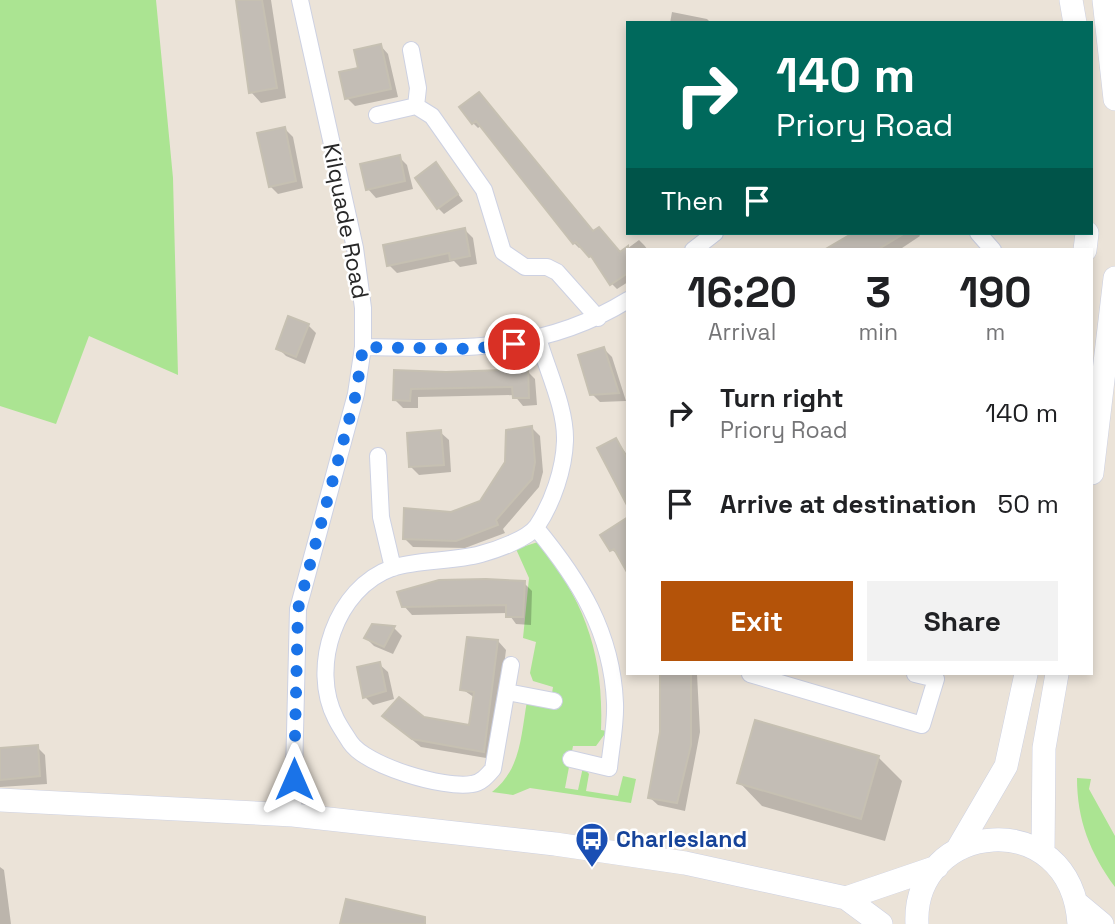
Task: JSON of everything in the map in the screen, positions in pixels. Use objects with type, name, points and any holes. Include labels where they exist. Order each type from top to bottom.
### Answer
[{"type":"main road","points":[[1071,0],[1074,21]]},
{"type":"main road","points":[[1104,0],[1113,56],[1115,99]]},
{"type":"main road","points":[[1093,465],[1115,278]]},
{"type":"main road","points":[[917,924],[923,889],[937,867],[957,850],[1006,766],[1026,675]]},
{"type":"main road","points":[[1043,853],[1044,748],[1057,675]]},
{"type":"main road","points":[[0,800],[293,815],[435,828],[659,859],[846,898],[881,924]]},
{"type":"main road","points":[[957,850],[978,842],[1000,839],[1023,843],[1043,853],[1059,867],[1071,884],[1078,914],[1102,924]]},
{"type":"main road","points":[[846,898],[937,867]]},
{"type":"street","name":"Kilquade Road","points":[[293,815],[298,609],[356,394],[363,347],[363,308],[355,248],[300,0]]},
{"type":"street","points":[[411,50],[418,88],[416,106]]},
{"type":"street","points":[[377,115],[416,106],[432,116],[484,190],[503,252],[525,267],[547,267],[557,272],[598,318]]},
{"type":"street","points":[[696,248],[713,235]]},
{"type":"street","points":[[363,347],[470,349],[538,338],[598,318],[626,301]]},
{"type":"street","points":[[511,665],[493,769],[484,780],[471,785],[417,777],[384,767],[353,747],[334,718],[326,682],[328,645],[342,611],[363,582],[393,568],[483,554],[536,528],[559,480],[565,439],[559,408],[538,338]]},
{"type":"street","points":[[378,456],[381,517],[393,568]]},
{"type":"street","points":[[536,528],[568,566],[591,607],[609,664],[615,703],[609,768],[571,760]]},
{"type":"street","points":[[753,675],[922,725],[936,679],[919,675]]},
{"type":"street","points":[[507,692],[554,701]]},
{"type":"green space","points":[[0,0],[156,0],[173,178],[178,375],[89,336],[56,424],[0,406]]},
{"type":"green space","points":[[538,542],[568,586],[588,630],[599,677],[601,730],[607,731],[596,746],[573,746],[565,788],[578,790],[583,767],[589,774],[586,791],[618,796],[623,776],[636,779],[631,803],[530,788],[513,795],[492,792],[502,783],[514,763],[527,701],[550,705],[553,687],[533,681],[530,673],[536,642],[523,638],[529,578],[516,549]]},
{"type":"green space","points":[[1077,778],[1091,779],[1089,789],[1115,836],[1115,887],[1092,849],[1082,822]]},
{"type":"building","points":[[236,0],[262,0],[277,88],[249,93]]},
{"type":"building","points":[[381,44],[391,89],[345,99],[339,72],[358,68],[354,50]]},
{"type":"building","points":[[479,92],[593,231],[599,227],[620,252],[628,246],[626,274],[610,285],[591,256],[576,242],[573,244],[476,121],[472,124],[459,107]]},
{"type":"building","points":[[285,127],[296,181],[269,187],[257,133]]},
{"type":"building","points":[[400,155],[405,181],[366,190],[360,164]]},
{"type":"building","points":[[436,162],[458,194],[437,209],[415,178]]},
{"type":"building","points":[[465,228],[470,256],[450,260],[449,253],[387,266],[383,245]]},
{"type":"building","points":[[850,235],[902,235],[880,248],[827,248]]},
{"type":"building","points":[[288,316],[309,324],[296,357],[276,349]]},
{"type":"building","points":[[604,347],[619,393],[590,395],[578,355]]},
{"type":"building","points":[[528,369],[529,398],[513,398],[512,387],[411,389],[410,401],[393,400],[394,370],[446,372]]},
{"type":"building","points":[[532,426],[535,462],[532,479],[496,520],[498,525],[456,541],[403,539],[404,508],[451,512],[480,501],[505,462],[506,430]]},
{"type":"building","points":[[441,430],[444,465],[409,467],[407,433]]},
{"type":"building","points":[[616,438],[626,456],[626,503],[597,448]]},
{"type":"building","points":[[626,518],[626,570],[614,549],[610,551],[600,535]]},
{"type":"building","points":[[439,580],[525,581],[523,617],[506,617],[506,605],[402,607],[397,592]]},
{"type":"building","points":[[372,624],[395,626],[384,647],[364,638]]},
{"type":"building","points":[[467,637],[498,640],[484,752],[412,739],[382,716],[399,697],[424,717],[469,725],[474,692],[460,690]]},
{"type":"building","points":[[380,662],[386,691],[363,698],[357,667]]},
{"type":"building","points":[[660,675],[691,675],[691,745],[677,803],[648,798],[660,732]]},
{"type":"building","points":[[755,720],[879,756],[861,819],[737,783]]},
{"type":"building","points":[[38,745],[40,776],[0,780],[0,748]]},
{"type":"building","points":[[346,899],[425,917],[425,924],[340,924]]},
{"type":"place","name":"Charlesland","points":[[592,869]]},
{"type":"route","points":[[294,779],[298,609],[356,394],[363,347],[470,349],[514,344]]}]
